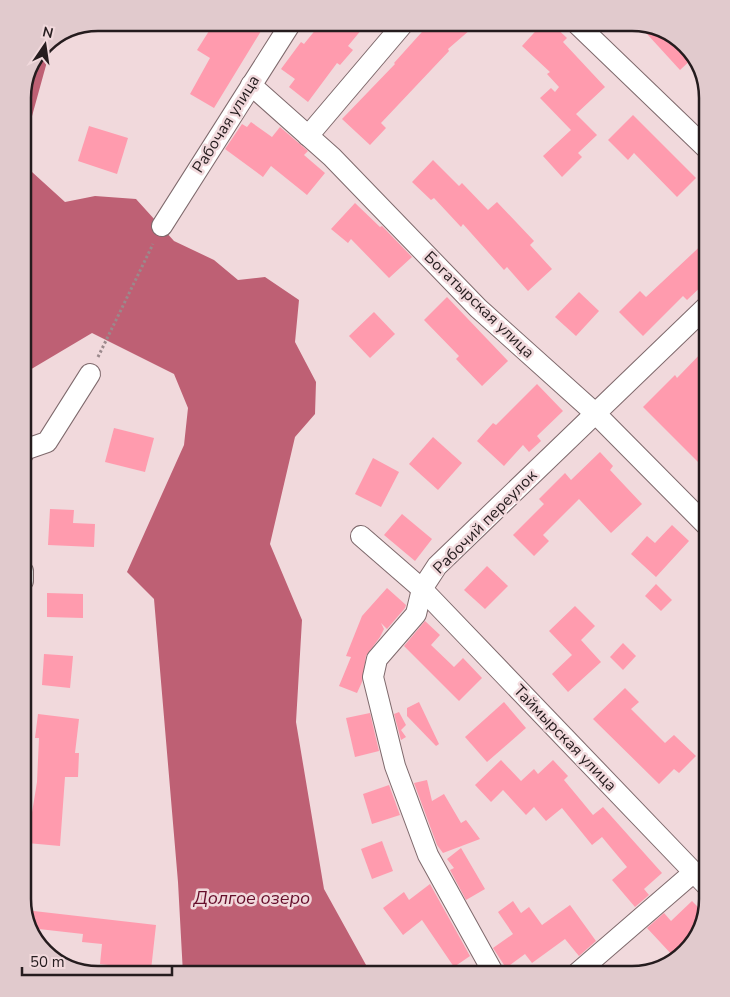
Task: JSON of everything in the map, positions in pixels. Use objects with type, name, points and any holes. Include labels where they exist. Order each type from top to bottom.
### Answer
[{"type":"street","name":"Рабочая улица","points":[[162,226],[285,31]]},
{"type":"street","points":[[308,136],[397,31]]},
{"type":"street","points":[[584,31],[699,140]]},
{"type":"street","name":"Богатырская улица","points":[[251,85],[332,157],[478,308],[596,414],[699,517]]},
{"type":"street","name":"Рабочий переулок","points":[[490,966],[428,855],[395,766],[373,677],[377,659],[416,614],[422,589],[437,566],[699,315]]},
{"type":"street","points":[[31,448],[47,442],[90,374]]},
{"type":"street","name":"Таймырская улица","points":[[361,536],[422,589],[699,877]]},
{"type":"street","points":[[587,966],[699,881]]},
{"type":"path","points":[[90,374],[162,226]]},
{"type":"water","name":"Долгое озеро","points":[[37,70],[45,70],[31,120],[31,94]]},
{"type":"water","name":"Долгое озеро","points":[[31,157],[32,172],[65,202],[95,196],[136,199],[174,241],[214,260],[238,280],[265,277],[299,300],[295,342],[316,382],[315,414],[295,437],[270,544],[302,620],[296,722],[324,889],[367,966],[183,966],[178,882],[154,599],[127,572],[184,445],[188,408],[174,374],[92,333],[31,369]]},
{"type":"building","points":[[209,31],[261,31],[214,108],[190,94],[210,58],[197,50]]},
{"type":"building","points":[[315,31],[360,31],[348,46],[353,50],[340,65],[337,63],[308,102],[289,87],[295,79],[281,69],[301,42],[304,44]]},
{"type":"building","points":[[423,31],[469,31],[448,49],[449,51],[381,123],[386,128],[370,145],[342,119]]},
{"type":"building","points":[[536,31],[560,31],[567,38],[563,42],[605,87],[576,114],[597,135],[578,153],[582,157],[562,177],[543,156],[571,130],[540,98],[551,88],[555,92],[559,87],[547,74],[550,72],[522,46]]},
{"type":"building","points":[[646,33],[669,42],[682,54],[688,62],[680,70]]},
{"type":"building","points":[[633,115],[696,178],[677,197],[634,153],[628,160],[608,140]]},
{"type":"building","points":[[251,122],[272,137],[280,127],[308,151],[304,155],[325,173],[307,195],[271,166],[263,177],[225,149],[242,124],[247,127]]},
{"type":"building","points":[[89,126],[128,138],[117,174],[78,161]]},
{"type":"building","points":[[433,160],[459,186],[462,183],[488,210],[497,202],[534,241],[530,245],[552,269],[528,291],[507,267],[504,270],[463,224],[461,227],[434,198],[431,200],[412,182]]},
{"type":"building","points":[[355,203],[380,227],[382,226],[412,257],[389,278],[351,239],[348,243],[331,229]]},
{"type":"building","points":[[699,247],[699,289],[687,300],[683,296],[643,336],[619,312],[640,291],[646,297]]},
{"type":"building","points":[[579,292],[599,311],[576,336],[555,317]]},
{"type":"building","points":[[447,297],[508,361],[482,386],[456,359],[459,356],[424,320]]},
{"type":"building","points":[[374,312],[395,334],[370,358],[349,336]]},
{"type":"building","points":[[699,355],[699,463],[643,407],[675,375],[677,378]]},
{"type":"building","points":[[537,384],[563,411],[537,436],[541,441],[529,452],[523,445],[504,466],[477,441],[493,423],[496,425]]},
{"type":"building","points":[[114,428],[154,438],[145,472],[105,462]]},
{"type":"building","points":[[433,437],[462,463],[438,490],[409,464]]},
{"type":"building","points":[[600,452],[613,466],[610,470],[642,504],[611,533],[579,499],[543,535],[549,541],[534,556],[513,535],[544,504],[539,499],[565,473],[571,480]]},
{"type":"building","points":[[373,458],[399,472],[381,507],[355,494]]},
{"type":"building","points":[[50,509],[74,510],[73,523],[95,524],[94,547],[48,545]]},
{"type":"building","points":[[402,514],[432,539],[415,561],[384,535]]},
{"type":"building","points":[[672,525],[689,541],[656,577],[631,554],[647,536],[655,543]]},
{"type":"building","points":[[487,566],[508,586],[485,609],[464,590]]},
{"type":"building","points":[[656,584],[672,600],[661,611],[645,596]]},
{"type":"building","points":[[387,588],[406,605],[387,629],[381,623],[384,629],[366,656],[362,682],[357,693],[339,686],[351,657],[346,656],[362,616]]},
{"type":"building","points":[[47,593],[83,594],[83,618],[47,617]]},
{"type":"building","points":[[575,606],[595,626],[581,640],[601,662],[568,692],[552,674],[572,655],[549,631]]},
{"type":"building","points":[[425,621],[440,635],[431,645],[454,667],[463,658],[482,678],[459,701],[404,646]]},
{"type":"building","points":[[623,643],[636,656],[623,670],[610,657]]},
{"type":"building","points":[[44,654],[73,656],[70,688],[42,685]]},
{"type":"building","points":[[625,688],[639,702],[631,709],[665,743],[674,735],[696,756],[679,773],[674,769],[659,784],[593,719]]},
{"type":"building","points":[[419,702],[439,744],[436,746],[407,716],[407,708]]},
{"type":"building","points":[[504,702],[526,728],[487,762],[465,737]]},
{"type":"building","points":[[399,712],[406,725],[401,730],[406,737],[401,740],[394,714]]},
{"type":"building","points":[[370,713],[379,751],[355,757],[346,718]]},
{"type":"building","points":[[38,714],[79,719],[75,753],[79,753],[78,777],[65,777],[60,846],[31,843],[31,819],[37,782],[39,738],[35,738]]},
{"type":"building","points":[[501,760],[521,781],[534,769],[538,774],[553,760],[568,776],[564,780],[593,815],[603,807],[662,873],[644,889],[649,895],[635,907],[612,880],[627,867],[602,837],[592,845],[562,808],[546,821],[534,807],[526,815],[503,790],[491,802],[475,785]]},
{"type":"building","points":[[427,780],[432,801],[444,794],[461,823],[466,820],[480,839],[443,853],[437,845],[414,783]]},
{"type":"building","points":[[389,785],[400,815],[372,824],[363,794]]},
{"type":"building","points":[[382,841],[393,871],[372,879],[361,849]]},
{"type":"building","points":[[461,848],[485,889],[466,900],[450,870],[454,868],[447,859]]},
{"type":"building","points":[[430,884],[470,956],[453,966],[422,920],[403,935],[383,908],[404,892],[409,900]]},
{"type":"building","points":[[513,901],[521,913],[529,907],[542,925],[570,905],[596,941],[579,956],[565,939],[532,963],[525,954],[509,966],[505,966],[493,948],[513,934],[498,912]]},
{"type":"building","points":[[692,901],[698,907],[694,925],[690,932],[685,940],[671,953],[647,928],[664,913],[671,921]]},
{"type":"building","points":[[33,911],[156,925],[151,966],[100,964],[102,944],[82,942],[83,934],[38,929]]}]
